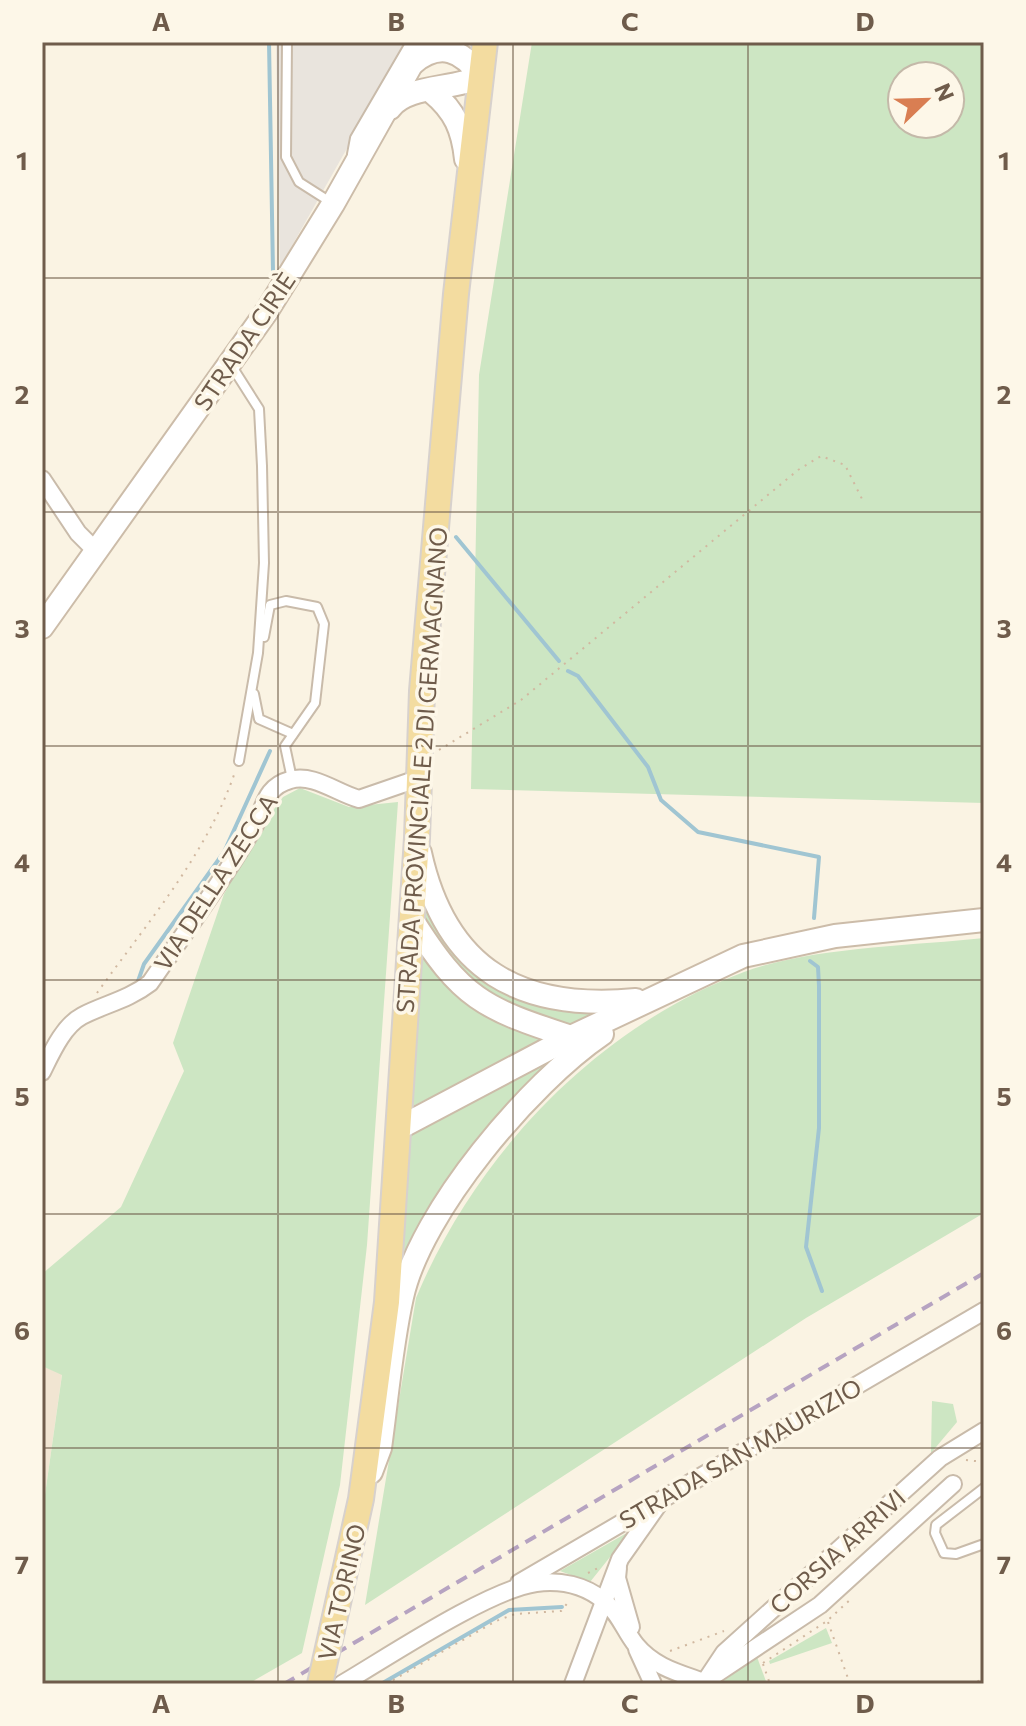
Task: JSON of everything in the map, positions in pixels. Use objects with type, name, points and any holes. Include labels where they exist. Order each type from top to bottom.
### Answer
[{"type":"main road","name":"STRADA CIRIÈ","points":[[42,627],[272,303],[333,204],[411,53],[424,42]]},
{"type":"main road","name":"STRADA PROVINCIALE 2 DI GERMAGNANO","points":[[361,1499],[387,1302],[417,838],[422,691],[469,179],[485,42]]},
{"type":"main road","points":[[368,138],[396,101],[408,94],[432,92],[480,77],[462,54],[447,49],[411,53]]},
{"type":"main road","points":[[432,92],[454,114],[462,131],[469,179]]},
{"type":"main road","points":[[417,838],[426,882],[443,919],[467,953],[492,974],[526,992],[571,1003],[653,999]]},
{"type":"main road","points":[[411,918],[458,985],[498,1012],[571,1037]]},
{"type":"main road","points":[[399,1128],[571,1037],[743,956],[835,936],[984,920]]},
{"type":"main road","points":[[361,1499],[380,1448],[402,1295],[418,1250],[460,1182],[515,1112],[551,1075],[590,1042],[653,999]]},
{"type":"main road","name":"VIA TORINO","points":[[320,1684],[361,1499]]},
{"type":"street","points":[[42,479],[78,533],[96,551]]},
{"type":"street","name":"VIA DELLA ZECCA","points":[[42,1072],[65,1032],[80,1017],[130,998],[150,983],[236,858],[262,813],[265,797],[277,785],[292,779],[309,779],[359,799],[420,769]]},
{"type":"street","name":"STRADA SAN MAURIZIO","points":[[497,1596],[984,1311]]},
{"type":"street","name":"CORSIA ARRIVI","points":[[703,1683],[714,1663],[724,1653],[940,1458],[984,1431]]},
{"type":"street","points":[[620,1559],[617,1578],[636,1645],[703,1683],[820,1605],[953,1484]]},
{"type":"street","points":[[573,1684],[602,1599],[620,1559],[652,1510],[681,1487]]},
{"type":"street","points":[[342,1684],[497,1596],[533,1584],[576,1585],[602,1599],[621,1618],[653,1684]]},
{"type":"lane","points":[[287,42],[286,157],[299,182],[333,204]]},
{"type":"lane","points":[[349,173],[355,138],[411,53]]},
{"type":"lane","name":"VIA DELLA ZECCA","points":[[230,364],[236,368],[259,409],[262,466],[264,563],[258,653],[239,761]]},
{"type":"lane","points":[[292,779],[285,746],[315,703],[324,624],[317,607],[286,601],[270,605],[254,698],[259,719],[293,734]]},
{"type":"lane","points":[[984,1488],[936,1525],[935,1533],[944,1553],[956,1554],[984,1544]]},
{"type":"path","points":[[420,769],[521,700],[798,470],[821,456],[845,465],[863,501]]},
{"type":"path","points":[[98,992],[202,845],[224,805],[239,761]]},
{"type":"path","points":[[386,1684],[496,1621],[515,1614],[561,1611],[580,1576],[598,1570],[611,1553],[620,1559]]},
{"type":"path","points":[[827,1621],[850,1684]]},
{"type":"path","points":[[660,1659],[670,1651],[734,1626]]},
{"type":"path","points":[[660,1659],[670,1657],[670,1651]]},
{"type":"path","points":[[970,1684],[984,1679]]},
{"type":"shaded area","points":[[276,42],[407,42],[280,267]]},
{"type":"shaded area","points":[[42,1366],[62,1374],[42,1516]]},
{"type":"green space","points":[[532,42],[984,42],[984,803],[471,789],[479,375]]},
{"type":"green space","points":[[300,788],[349,807],[398,802],[367,1245],[340,1485],[302,1653],[248,1684],[42,1684],[42,1516],[62,1375],[42,1366],[42,1274],[121,1207],[184,1071],[173,1043],[224,894],[266,820],[283,797]]},
{"type":"green space","points":[[425,898],[462,957],[601,1011],[567,1025],[531,1015],[485,994],[451,961],[423,917]]},
{"type":"green space","points":[[984,938],[984,1213],[806,1318],[365,1605],[416,1298],[441,1245],[472,1194],[507,1146],[547,1102],[591,1061],[639,1026],[690,996],[744,972],[831,952]]},
{"type":"green space","points":[[421,952],[548,1039],[411,1107]]},
{"type":"green space","points":[[556,1055],[508,1104],[466,1154],[429,1208],[397,1268],[408,1133]]},
{"type":"green space","points":[[932,1401],[953,1404],[957,1422],[931,1453]]},
{"type":"green space","points":[[625,1534],[628,1536],[617,1554],[614,1552],[590,1582],[560,1571]]},
{"type":"green space","points":[[826,1628],[832,1643],[770,1664],[769,1661]]},
{"type":"green space","points":[[757,1657],[767,1684],[719,1684]]},
{"type":"waterway","points":[[269,42],[273,272]]},
{"type":"waterway","points":[[456,537],[559,661]]},
{"type":"waterway","points":[[568,671],[578,676],[648,767],[661,800],[698,832],[819,857],[814,918]]},
{"type":"waterway","points":[[136,987],[144,964],[224,852],[270,751]]},
{"type":"waterway","points":[[810,961],[818,967],[819,1128],[806,1247],[822,1291]]},
{"type":"waterway","points":[[381,1684],[509,1610],[562,1607]]},
{"type":"railway","points":[[284,1684],[984,1273]]}]
